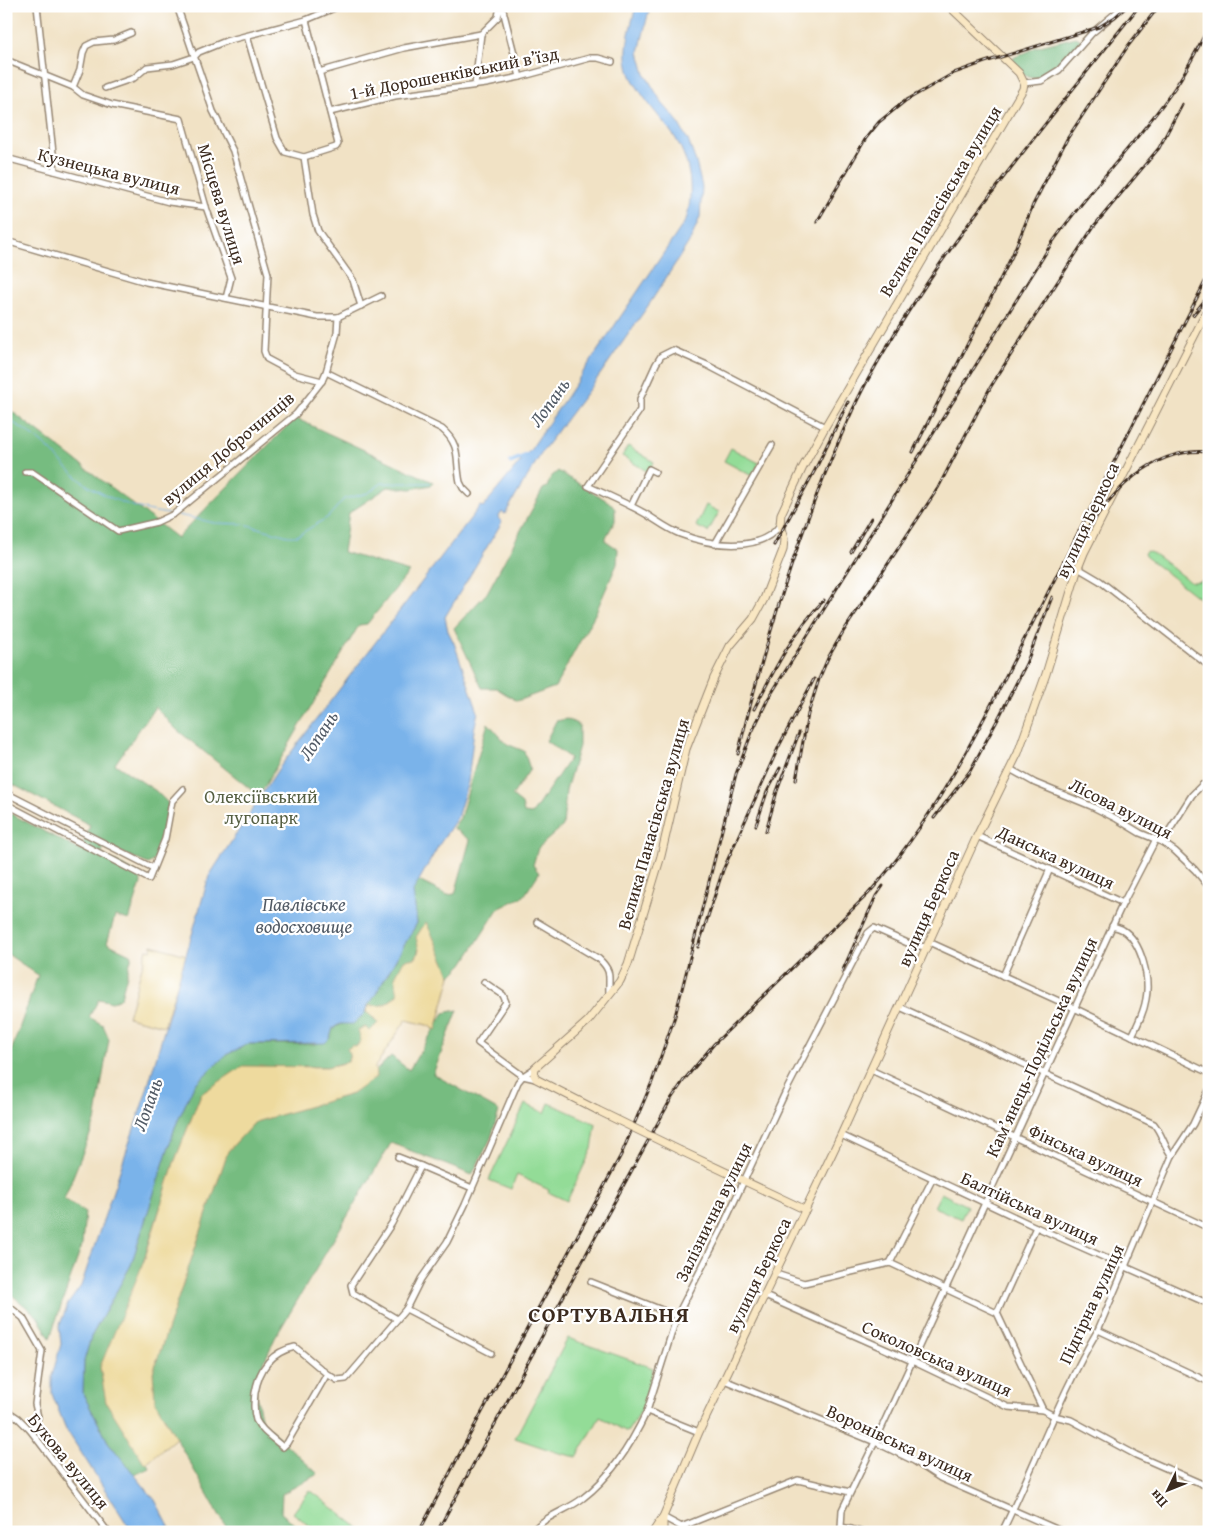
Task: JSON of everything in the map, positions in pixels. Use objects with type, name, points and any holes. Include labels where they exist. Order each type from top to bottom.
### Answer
[{"type":"street","points":[[38,6],[55,171]]},
{"type":"street","points":[[171,6],[177,7],[213,111],[233,150],[268,274],[264,351],[267,359],[295,374],[322,381]]},
{"type":"street","points":[[105,88],[134,78],[147,67],[173,64],[194,57],[199,52],[226,41],[306,20],[325,9],[339,6]]},
{"type":"street","points":[[320,72],[404,48],[481,34],[498,17],[501,6]]},
{"type":"street","points":[[501,6],[520,77]]},
{"type":"street","points":[[949,6],[1020,73],[1024,83],[1041,81],[1059,70],[1092,33],[1124,6]]},
{"type":"street","points":[[247,36],[277,138],[285,152],[304,157],[336,148],[338,144],[306,20]]},
{"type":"street","points":[[6,60],[44,77],[73,87],[80,70],[86,46],[94,42],[114,40],[131,33]]},
{"type":"street","points":[[475,85],[481,34]]},
{"type":"street","name":"1-й Дорошенківський в’їзд","points":[[330,112],[395,96],[486,84],[520,77],[590,58],[612,62]]},
{"type":"street","name":"Велика Панасівська вулиця","points":[[327,1374],[337,1380],[346,1379],[406,1310],[421,1279],[447,1242],[518,1082],[588,1021],[620,981],[628,964],[661,856],[686,749],[714,678],[730,646],[753,619],[761,605],[780,558],[784,539],[780,525],[784,506],[825,427],[1019,97],[1024,83]]},
{"type":"street","name":"Місцева вулиця","points":[[73,87],[84,95],[112,105],[181,119],[206,207],[230,278],[226,298]]},
{"type":"street","points":[[304,157],[313,214],[318,231],[353,280],[361,306]]},
{"type":"street","name":"Кузнецька вулиця","points":[[6,158],[169,202],[206,207]]},
{"type":"street","points":[[6,242],[146,282],[317,317],[338,317],[381,296]]},
{"type":"street","name":"вулиця Беркоса","points":[[653,1532],[663,1517],[699,1432],[776,1274],[977,836],[1010,769],[1026,732],[1046,674],[1084,553],[1209,307]]},
{"type":"street","name":"вулиця Доброчинців","points":[[25,472],[32,472],[118,531],[157,522],[178,512],[296,414],[322,381],[326,372],[337,333],[338,317]]},
{"type":"street","points":[[780,525],[768,537],[756,542],[715,544],[678,534],[630,506],[588,486],[640,410],[640,399],[656,364],[665,353],[673,350],[707,365],[825,427]]},
{"type":"street","points":[[326,372],[442,429],[456,445],[459,477],[462,488],[469,494]]},
{"type":"street","points":[[715,544],[772,445]]},
{"type":"street","points":[[630,506],[649,468],[655,472]]},
{"type":"street","points":[[1078,568],[1100,581],[1209,666]]},
{"type":"street","name":"Лісова вулиця","points":[[1010,769],[1035,783],[1117,819],[1155,841],[1162,842],[1175,851],[1195,870],[1209,887]]},
{"type":"street","points":[[1162,842],[1192,795],[1202,785]]},
{"type":"street","points":[[6,804],[149,879],[165,839],[172,801],[183,789]]},
{"type":"street","points":[[6,793],[153,868]]},
{"type":"street","name":"Данська вулиця","points":[[977,836],[1123,904]]},
{"type":"street","name":"Кам’янець-Подільська вулиця","points":[[861,1532],[840,1529],[842,1510],[1112,926],[1155,841]]},
{"type":"street","points":[[1003,976],[1050,869]]},
{"type":"street","points":[[537,922],[606,965],[610,973],[609,995]]},
{"type":"street","name":"Кам’янець-Подільська вулиця","points":[[1112,926],[1124,931],[1131,938],[1140,951],[1145,965],[1148,983],[1147,998],[1132,1036]]},
{"type":"street","name":"Залізнична вулиця","points":[[532,1531],[544,1520],[583,1498],[603,1480],[617,1462],[640,1424],[678,1316],[794,1075],[868,933],[874,928],[912,945],[928,944]]},
{"type":"street","points":[[928,944],[1074,1008],[1209,1073]]},
{"type":"street","points":[[484,982],[503,995],[506,1002],[478,1043],[523,1076],[536,1079],[806,1210]]},
{"type":"street","points":[[900,1007],[1045,1072],[1154,1124],[1159,1130],[1165,1147],[1172,1156]]},
{"type":"street","points":[[535,1068],[534,1075],[536,1079]]},
{"type":"street","name":"Фінська вулиця","points":[[871,1070],[1209,1228]]},
{"type":"street","name":"Підгірна вулиця","points":[[1002,1532],[1054,1416],[1085,1352],[1098,1330],[1172,1156],[1193,1124],[1209,1090]]},
{"type":"street","name":"Балтійська вулиця","points":[[841,1135],[1036,1227],[1209,1304]]},
{"type":"street","points":[[398,1157],[472,1188]]},
{"type":"street","points":[[397,1319],[353,1293],[351,1285],[392,1223],[421,1166]]},
{"type":"street","points":[[890,1263],[933,1178]]},
{"type":"street","points":[[997,1313],[1036,1227]]},
{"type":"street","points":[[776,1274],[804,1283],[890,1263],[997,1313],[1043,1410]]},
{"type":"street","points":[[591,1282],[678,1316]]},
{"type":"street","name":"Соколовська вулиця","points":[[765,1296],[912,1361],[1008,1407],[1043,1410],[1054,1416],[1070,1420],[1136,1454],[1209,1487]]},
{"type":"street","points":[[6,1304],[23,1318],[42,1351],[35,1404],[38,1417],[36,1424],[30,1430]]},
{"type":"street","points":[[406,1310],[491,1353]]},
{"type":"street","points":[[1098,1330],[1209,1382]]},
{"type":"street","points":[[295,1347],[327,1374],[283,1447],[261,1428],[256,1420],[253,1408],[256,1384],[266,1363],[275,1355],[285,1349],[295,1347]]},
{"type":"street","name":"Воронівська вулиця","points":[[724,1380],[875,1442],[914,1461],[940,1478],[1063,1532]]},
{"type":"street","name":"Букова вулиця","points":[[6,1410],[18,1418],[30,1430],[108,1532]]},
{"type":"street","points":[[646,1410],[699,1432]]},
{"type":"street","points":[[681,1527],[798,1480],[850,1492]]},
{"type":"street","points":[[663,1517],[691,1532]]},
{"type":"street","name":"вулиця Беркоса","points":[[662,1532],[663,1517]]},
{"type":"green space","points":[[1076,37],[1081,40],[1071,52],[1051,72],[1043,76],[1036,78],[1028,77],[1010,61],[1036,47]]},
{"type":"green space","name":"Олексіївський лугопарк","points":[[6,407],[177,538],[295,418],[433,482],[431,485],[411,489],[388,487],[349,513],[343,552],[409,572],[367,624],[359,625],[259,796],[176,729],[155,707],[115,764],[156,791],[169,804],[156,859],[148,864],[105,845],[101,854],[140,875],[141,883],[129,920],[115,916],[107,943],[132,955],[121,997],[112,1002],[99,999],[89,1017],[103,1025],[109,1039],[95,1122],[64,1199],[85,1212],[82,1245],[50,1338],[37,1316],[6,1290],[6,1066],[38,975],[6,953],[6,811],[81,851],[90,825],[6,781]]},
{"type":"green space","points":[[628,446],[654,462],[648,472],[622,456]]},
{"type":"green space","points":[[731,448],[759,463],[752,476],[724,461]]},
{"type":"green space","points":[[558,471],[609,502],[615,509],[615,521],[606,537],[606,541],[618,549],[617,564],[595,614],[555,687],[517,701],[496,688],[482,688],[454,628],[487,593],[543,489],[547,487],[551,477]]},
{"type":"green space","points":[[706,505],[719,512],[708,532],[696,526]]},
{"type":"green space","points":[[1147,551],[1193,582],[1209,578],[1209,606],[1145,556],[1144,553]]},
{"type":"green space","points":[[567,719],[579,725],[579,746],[566,790],[563,826],[538,848],[533,865],[539,873],[524,896],[498,909],[463,964],[451,976],[426,923],[416,958],[398,995],[384,1005],[367,1012],[378,1023],[350,1053],[348,1062],[327,1067],[304,1066],[201,1094],[174,1163],[140,1272],[106,1402],[150,1468],[134,1475],[108,1442],[83,1394],[84,1361],[91,1337],[131,1265],[175,1127],[194,1085],[226,1055],[248,1044],[315,1044],[330,1038],[333,1028],[364,1014],[417,923],[413,891],[419,881],[447,895],[455,894],[470,840],[453,828],[460,818],[488,723],[507,744],[524,751],[530,769],[512,796],[522,804],[524,813],[532,814],[570,758],[546,741],[556,721]]},
{"type":"green space","points":[[458,1010],[433,1074],[499,1111],[491,1138],[472,1175],[391,1143],[275,1338],[254,1384],[262,1422],[318,1474],[282,1494],[281,1513],[305,1532],[229,1532],[155,1401],[153,1372],[228,1151],[255,1122],[352,1094],[391,1056],[409,1070],[444,1013]]},
{"type":"green space","points":[[549,1103],[596,1124],[592,1149],[567,1201],[517,1175],[511,1189],[489,1180],[525,1104],[545,1113]]},
{"type":"green space","points":[[941,1193],[967,1206],[961,1219],[934,1207]]},
{"type":"green space","points":[[568,1338],[653,1368],[644,1407],[627,1432],[600,1417],[577,1457],[515,1438]]},
{"type":"green space","points":[[310,1490],[364,1532],[318,1532],[293,1513]]},
{"type":"sand","points":[[426,922],[451,976],[436,1030],[427,1025],[406,1020],[375,1067],[376,1077],[352,1094],[255,1122],[228,1151],[153,1372],[155,1401],[176,1438],[145,1464],[106,1402],[100,1367],[144,1261],[174,1163],[201,1094],[243,1066],[327,1067],[348,1062],[350,1053],[347,1049],[353,1045],[356,1047],[361,1041],[358,1030],[365,1027],[370,1031],[378,1023],[366,1012],[369,1006],[384,1005],[398,995],[395,977],[404,960],[416,958],[419,950],[416,937]]},
{"type":"sand","points":[[152,945],[186,955],[164,1026],[128,1017],[147,949],[151,950]]},
{"type":"water","name":"Павлівське водосховище","points":[[636,6],[650,6],[639,52],[645,74],[662,103],[676,119],[688,140],[702,187],[700,217],[691,239],[650,303],[599,376],[544,449],[505,514],[502,512],[498,518],[502,522],[445,617],[448,631],[478,712],[468,782],[457,818],[413,891],[417,923],[364,1014],[353,1024],[340,1024],[333,1028],[330,1038],[325,1043],[248,1044],[226,1055],[194,1085],[175,1127],[131,1265],[91,1337],[84,1361],[83,1394],[108,1442],[155,1500],[172,1532],[132,1532],[66,1429],[52,1394],[52,1376],[61,1344],[59,1327],[68,1304],[81,1286],[145,1096],[209,876],[279,768],[480,506],[483,507],[531,449],[686,220],[690,199],[690,179],[685,158],[676,139],[635,84],[628,66],[627,44]]},
{"type":"waterway","points":[[6,418],[47,447],[74,474],[92,488],[129,505],[168,514]]},
{"type":"waterway","points":[[511,462],[529,455]]},
{"type":"waterway","points":[[178,515],[214,523],[244,524],[288,536],[297,536],[328,517],[344,499],[368,493],[382,483],[430,483]]},
{"type":"railway","points":[[817,222],[866,138],[879,122],[905,101],[954,73],[1099,27],[1115,17],[1127,6]]},
{"type":"railway","points":[[738,754],[756,683],[787,578],[825,474],[863,388],[899,327],[963,232],[1032,140],[1139,6]]},
{"type":"railway","points":[[913,452],[1012,256],[1033,205],[1067,139],[1128,46],[1159,6]]},
{"type":"railway","points":[[419,1532],[621,1155],[652,1082],[675,1016],[736,774],[752,732],[768,699],[1050,246],[1169,96],[1186,71],[1209,26]]},
{"type":"railway","points":[[796,780],[808,714],[828,658],[843,632],[938,488],[990,388],[1030,324],[1094,226],[1159,148],[1182,104]]},
{"type":"railway","points":[[437,1532],[671,1099],[714,1044],[868,894],[917,832],[959,765],[1209,274]]},
{"type":"railway","points":[[1193,315],[1209,295]]},
{"type":"railway","points":[[774,545],[815,470],[848,402]]},
{"type":"railway","points":[[1082,536],[1093,520],[1120,489],[1151,465],[1169,457],[1188,452],[1209,452]]},
{"type":"railway","points":[[851,552],[871,518]]},
{"type":"railway","points":[[934,818],[970,771],[998,719],[1026,664],[1052,597]]},
{"type":"railway","points":[[754,709],[794,638],[824,600]]},
{"type":"railway","points":[[698,947],[723,870],[779,746],[814,679]]},
{"type":"railway","points":[[766,831],[777,791],[799,733]]},
{"type":"railway","points":[[756,825],[767,792],[780,768]]},
{"type":"railway","points":[[842,972],[876,896],[883,886]]},
{"type":"district","name":"СОРТУВАЛЬНЯ","points":[[609,1314]]},
{"type":"water label","name":"Лопань","points":[[549,402]]},
{"type":"water label","name":"Лопань","points":[[318,735]]},
{"type":"water label","name":"Лопань","points":[[147,1104]]}]
